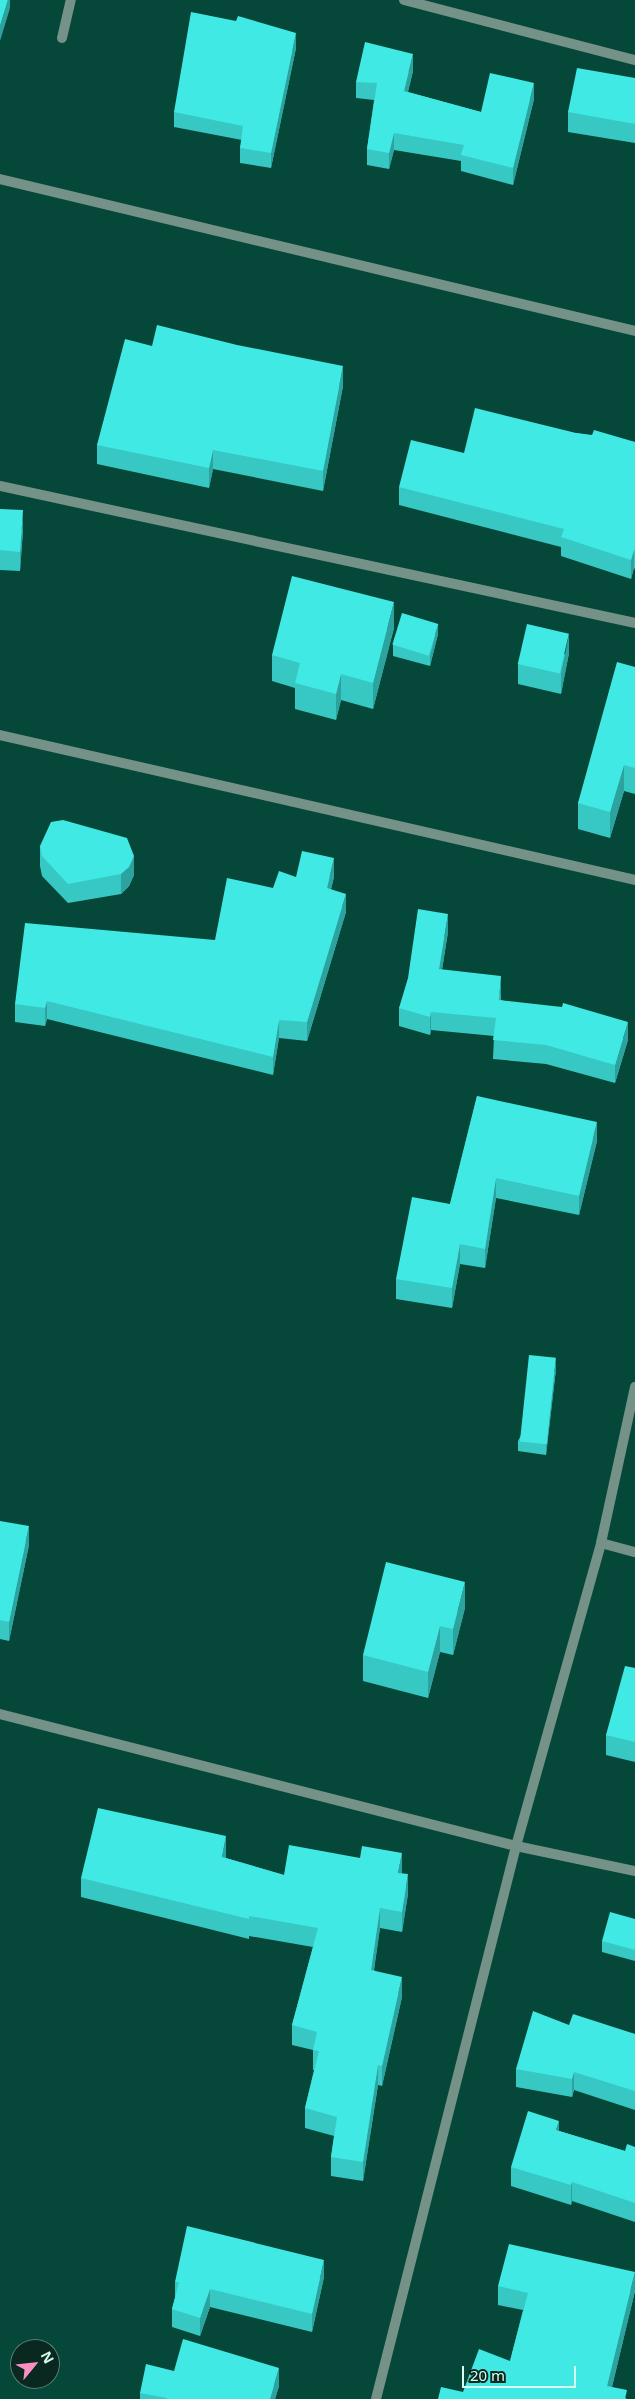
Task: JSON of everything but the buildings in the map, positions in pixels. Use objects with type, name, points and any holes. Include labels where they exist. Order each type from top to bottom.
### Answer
[{"type":"street","points":[[62,38],[72,0]]},
{"type":"street","points":[[404,0],[635,60]]},
{"type":"street","points":[[0,179],[635,330]]},
{"type":"street","points":[[0,486],[635,623]]},
{"type":"street","points":[[0,735],[635,880]]},
{"type":"street","points":[[376,2399],[516,1846],[601,1543],[635,1387]]},
{"type":"street","points":[[601,1543],[635,1552]]},
{"type":"street","points":[[0,1714],[516,1846],[635,1872]]}]
